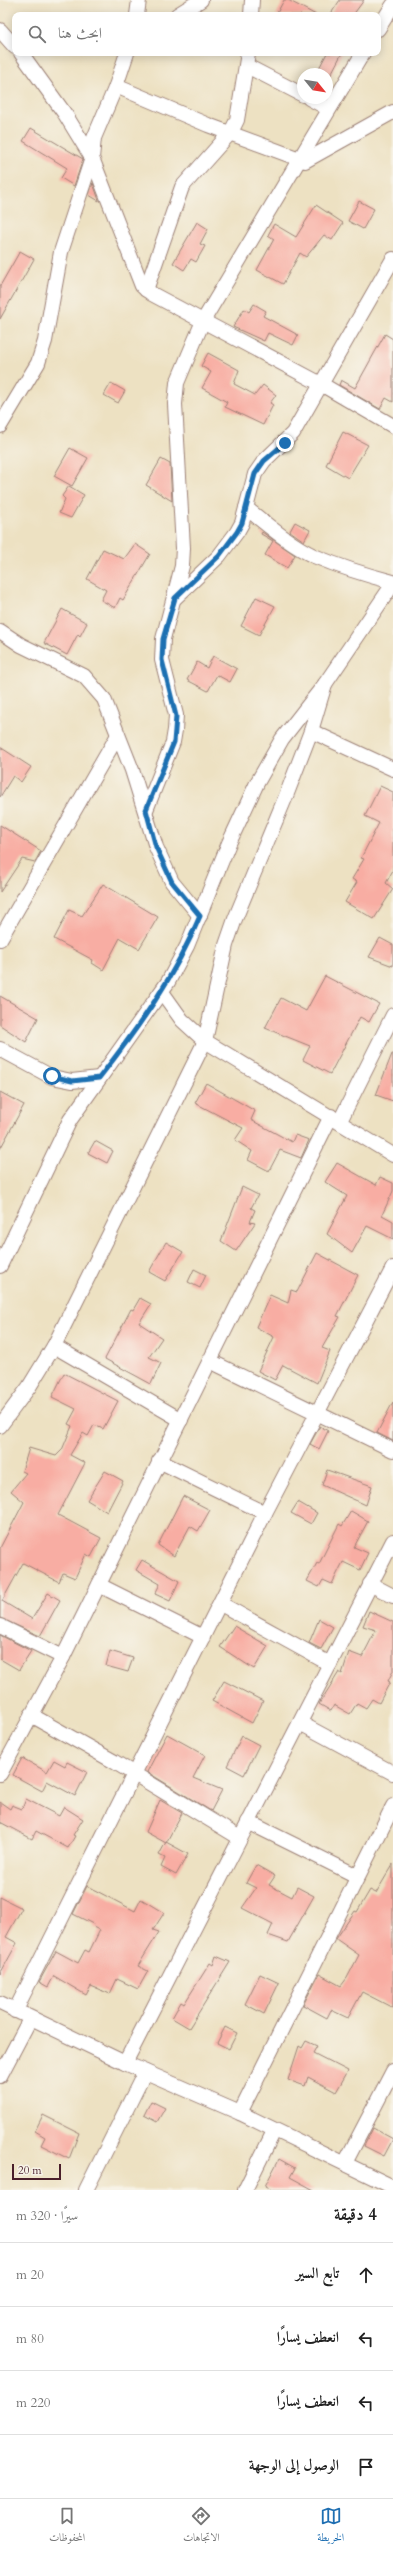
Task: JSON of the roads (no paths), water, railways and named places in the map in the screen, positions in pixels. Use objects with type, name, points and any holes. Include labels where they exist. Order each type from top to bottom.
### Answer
[{"type":"street","points":[[137,12],[139,0]]},
{"type":"street","points":[[182,12],[201,0]]},
{"type":"street","points":[[251,12],[252,0]]},
{"type":"street","points":[[381,24],[393,4]]},
{"type":"street","points":[[0,30],[12,44]]},
{"type":"street","points":[[22,56],[65,114],[92,158],[142,286],[146,290],[321,384],[393,426]]},
{"type":"street","points":[[0,426],[30,380],[38,363],[45,341],[61,252],[92,158],[94,138],[116,86],[126,56]]},
{"type":"street","points":[[146,810],[174,742],[175,730],[176,716],[162,660],[163,639],[175,598],[182,566],[184,530],[175,404],[177,383],[202,321],[361,56]]},
{"type":"street","points":[[146,290],[182,187],[231,132],[241,108],[247,60],[297,91]]},
{"type":"street","points":[[116,86],[208,125],[231,132],[298,160],[305,161],[313,158],[393,112]]},
{"type":"street","points":[[321,104],[329,108]]},
{"type":"street","points":[[175,598],[219,556],[237,532],[246,508],[255,474],[264,461],[293,432],[393,259]]},
{"type":"street","points":[[0,1266],[70,1120],[162,992],[187,946],[229,843],[257,783],[282,739],[325,684],[393,583],[350,570],[313,555],[281,535],[246,508]]},
{"type":"street","points":[[0,630],[21,646],[84,676],[104,699],[146,810],[156,847],[172,882],[200,916]]},
{"type":"street","points":[[0,1426],[29,1387],[54,1346],[205,1041],[226,945],[235,919],[311,731],[325,684]]},
{"type":"street","points":[[311,731],[393,769]]},
{"type":"street","points":[[0,939],[118,735]]},
{"type":"street","points":[[162,992],[182,1020],[205,1041],[336,1118],[393,1155]]},
{"type":"street","points":[[0,1774],[63,1657],[210,1361],[336,1118],[393,1015]]},
{"type":"street","points":[[0,1049],[52,1076],[72,1081],[99,1078]]},
{"type":"street","points":[[15,2011],[132,1774],[221,1604],[265,1512],[393,1268]]},
{"type":"street","points":[[54,1346],[181,1420]]},
{"type":"street","points":[[210,1361],[393,1450]]},
{"type":"street","points":[[159,1461],[265,1512]]},
{"type":"street","points":[[125,2063],[393,1540]]},
{"type":"street","points":[[370,1584],[393,1596]]},
{"type":"street","points":[[99,1585],[204,1637]]},
{"type":"street","points":[[221,1604],[330,1664]]},
{"type":"street","points":[[0,1626],[63,1657]]},
{"type":"street","points":[[31,1715],[240,1838]]},
{"type":"street","points":[[300,1723],[393,1773]]},
{"type":"street","points":[[240,2113],[357,1876],[388,1831],[393,1806]]},
{"type":"street","points":[[248,1822],[357,1876]]},
{"type":"street","points":[[0,2003],[30,2019],[125,2063],[240,2113],[274,2131],[345,2163],[393,2187]]},
{"type":"street","points":[[0,2076],[30,2019]]},
{"type":"street","points":[[345,2163],[393,2071]]},
{"type":"street","points":[[86,2190],[145,2072]]},
{"type":"street","points":[[245,2190],[274,2131]]}]
